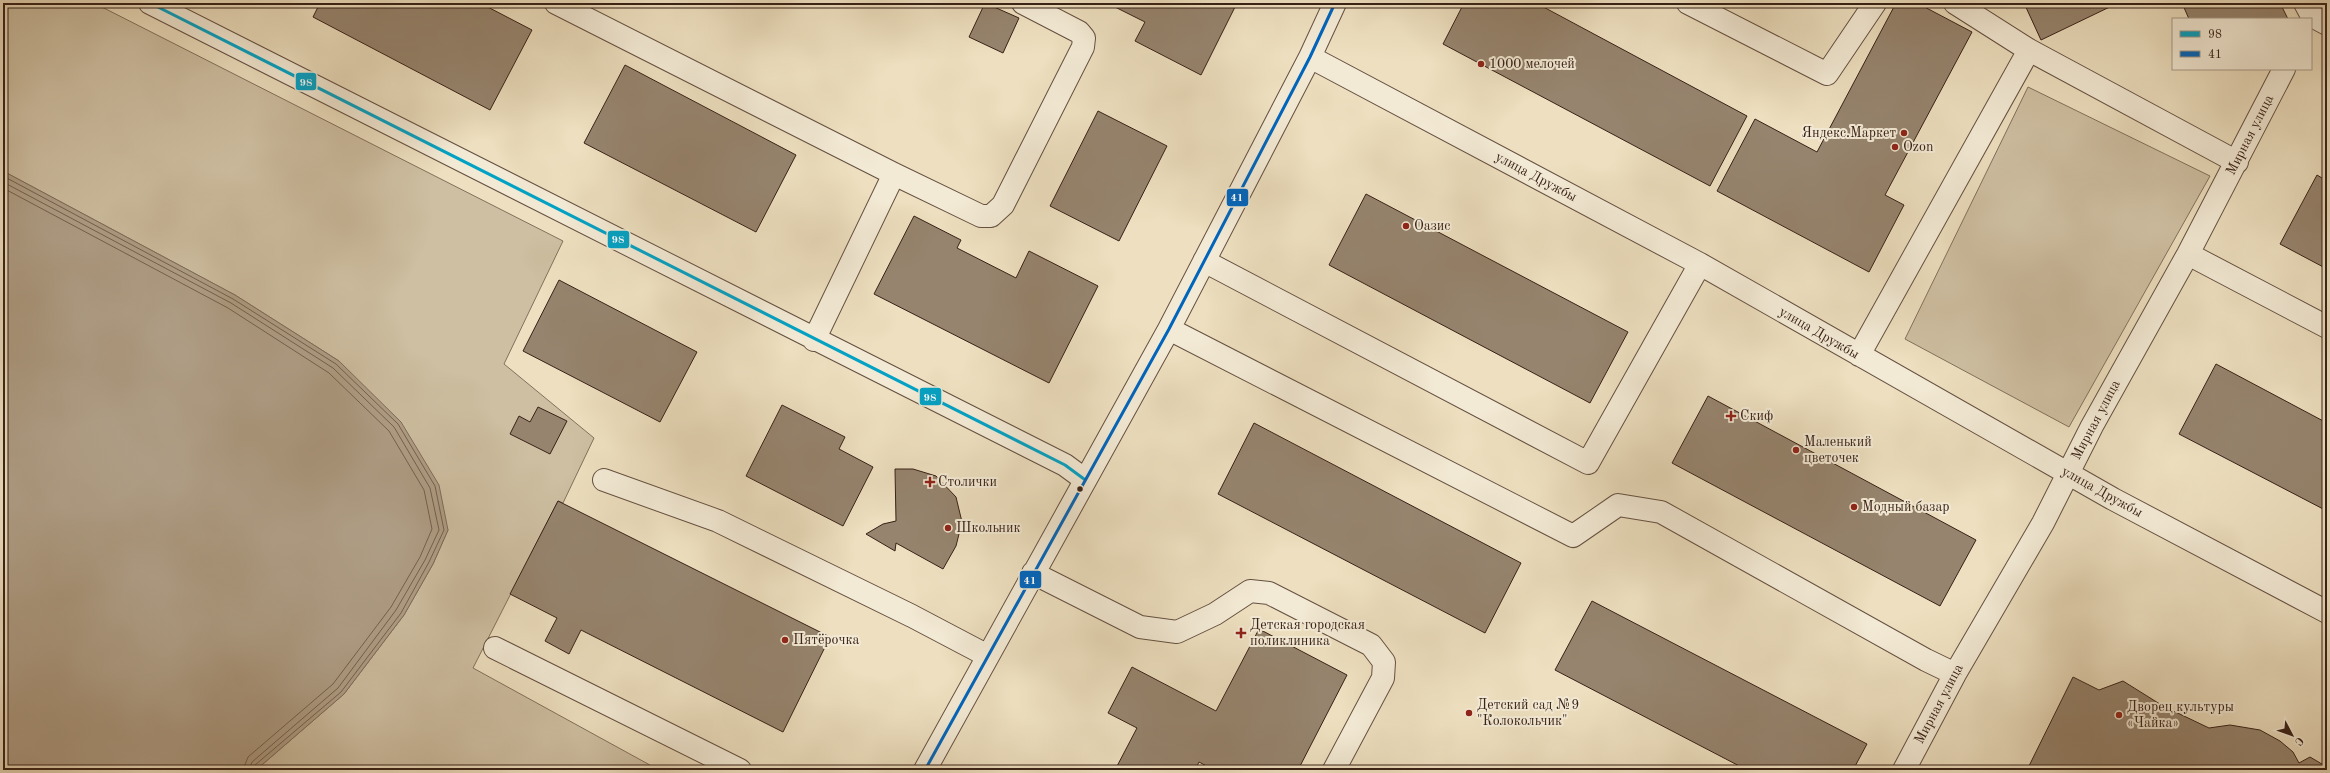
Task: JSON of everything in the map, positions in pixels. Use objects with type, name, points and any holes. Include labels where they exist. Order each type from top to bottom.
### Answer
[{"type":"street","points":[[150,3],[814,340],[1065,465],[1084,479]]},
{"type":"street","points":[[556,3],[894,174],[981,216],[991,216],[1003,205],[1083,47],[1084,38],[1079,32],[1023,3]]},
{"type":"street","points":[[925,770],[1084,479],[1169,329],[1310,57],[1335,3]]},
{"type":"street","points":[[1688,3],[1826,74],[1875,3]]},
{"type":"street","points":[[1955,3],[2029,50],[2237,162]]},
{"type":"street","points":[[1859,355],[2029,50]]},
{"type":"street","name":"улица Дружбы","points":[[1310,57],[1700,264],[2068,474],[2327,612]]},
{"type":"street","name":"Мирная улица","points":[[1904,770],[1955,674],[2043,523],[2092,426],[2188,254],[2283,70]]},
{"type":"street","points":[[814,340],[894,174]]},
{"type":"street","points":[[2188,254],[2327,327]]},
{"type":"street","points":[[1204,261],[1588,463],[1700,264]]},
{"type":"street","points":[[1169,329],[1573,536],[1618,505],[1661,512],[1926,660],[1955,674]]},
{"type":"street","points":[[604,480],[718,521],[912,616],[988,656]]},
{"type":"street","points":[[1033,573],[1140,627],[1177,632],[1215,614],[1250,591],[1269,593],[1372,646],[1384,662],[1383,678],[1334,770]]},
{"type":"street","points":[[495,648],[740,770]]},
{"type":"shaded area","points":[[3,3],[94,3],[563,241],[504,364],[594,438],[563,503],[558,501],[473,668],[659,770],[256,770],[344,694],[404,615],[433,564],[448,530],[339,361],[235,295],[3,171]]},
{"type":"shaded area","points":[[2028,87],[2210,176],[2069,427],[1905,339]]},
{"type":"water","points":[[3,171],[235,295],[339,361],[401,422],[439,485],[448,530],[433,564],[404,615],[344,694],[256,770],[3,770]]},
{"type":"building","points":[[320,3],[480,3],[532,30],[490,110],[313,17]]},
{"type":"building","points":[[985,3],[1019,18],[1003,53],[969,37]]},
{"type":"building","points":[[1107,3],[1237,3],[1201,75],[1135,41],[1145,22]]},
{"type":"building","points":[[1464,3],[1536,3],[1747,116],[1710,186],[1443,44]]},
{"type":"building","points":[[1896,3],[1917,3],[1972,32],[1885,195],[1904,205],[1869,272],[1717,191],[1755,119],[1817,152]]},
{"type":"building","points":[[2024,3],[2118,3],[2041,40]]},
{"type":"building","points":[[2182,3],[2280,3],[2288,18],[2189,18]]},
{"type":"building","points":[[625,65],[796,155],[756,232],[584,143]]},
{"type":"building","points":[[1098,111],[1167,146],[1119,241],[1050,206]]},
{"type":"building","points":[[2317,175],[2327,181],[2327,269],[2280,244]]},
{"type":"building","points":[[1366,194],[1628,332],[1590,403],[1329,265]]},
{"type":"building","points":[[914,216],[961,240],[957,248],[1016,278],[1029,251],[1098,286],[1049,383],[874,294]]},
{"type":"building","points":[[559,280],[697,352],[660,422],[523,351]]},
{"type":"building","points":[[2216,364],[2327,423],[2327,511],[2179,434]]},
{"type":"building","points":[[1708,396],[1976,540],[1940,606],[1672,463]]},
{"type":"building","points":[[782,405],[845,437],[839,449],[873,467],[843,526],[746,476]]},
{"type":"building","points":[[538,407],[567,421],[550,454],[510,434],[519,416],[530,422]]},
{"type":"building","points":[[1254,423],[1521,563],[1485,633],[1218,494]]},
{"type":"building","points":[[895,469],[913,469],[936,476],[956,497],[962,522],[956,546],[943,569],[896,543],[895,551],[866,534],[883,524],[896,521]]},
{"type":"building","points":[[558,501],[830,637],[783,732],[581,630],[569,654],[545,641],[557,618],[510,594]]},
{"type":"building","points":[[1592,601],[1867,744],[1853,770],[1747,770],[1555,670]]},
{"type":"building","points":[[1259,629],[1347,675],[1298,770],[1214,770],[1199,762],[1195,770],[1115,770],[1137,728],[1108,713],[1132,667],[1216,711]]},
{"type":"building","name":"Дворец культуры «Чайка»","points":[[2073,677],[2099,690],[2123,681],[2163,706],[2209,728],[2230,725],[2260,730],[2280,741],[2293,752],[2299,763],[2310,757],[2327,767],[2327,770],[2027,770]]},
{"type":"transit line","name":"98","points":[[150,3],[1065,465],[1084,479]]},
{"type":"transit line","name":"41","points":[[925,770],[1169,329],[1310,57],[1335,3]]},
{"type":"place","name":"1000 мелочей","points":[[1481,64]]},
{"type":"place","name":"Яндекс.Маркет","points":[[1904,133]]},
{"type":"place","name":"Ozon","points":[[1895,147]]},
{"type":"place","name":"Оазис","points":[[1406,226]]},
{"type":"place","name":"Скиф","points":[[1731,416]]},
{"type":"place","name":"Маленький цветочек","points":[[1796,450]]},
{"type":"place","name":"Столички","points":[[930,482]]},
{"type":"place","name":"Модный базар","points":[[1854,507]]},
{"type":"place","name":"Школьник","points":[[948,528]]},
{"type":"place","name":"Детская городская поликлиника","points":[[1241,633]]},
{"type":"place","name":"Пятёрочка","points":[[785,640]]},
{"type":"place","name":"Детский сад №9 \"Колокольчик\"","points":[[1469,713]]},
{"type":"place","name":"Дворец культуры «Чайка»","points":[[2119,715]]}]
